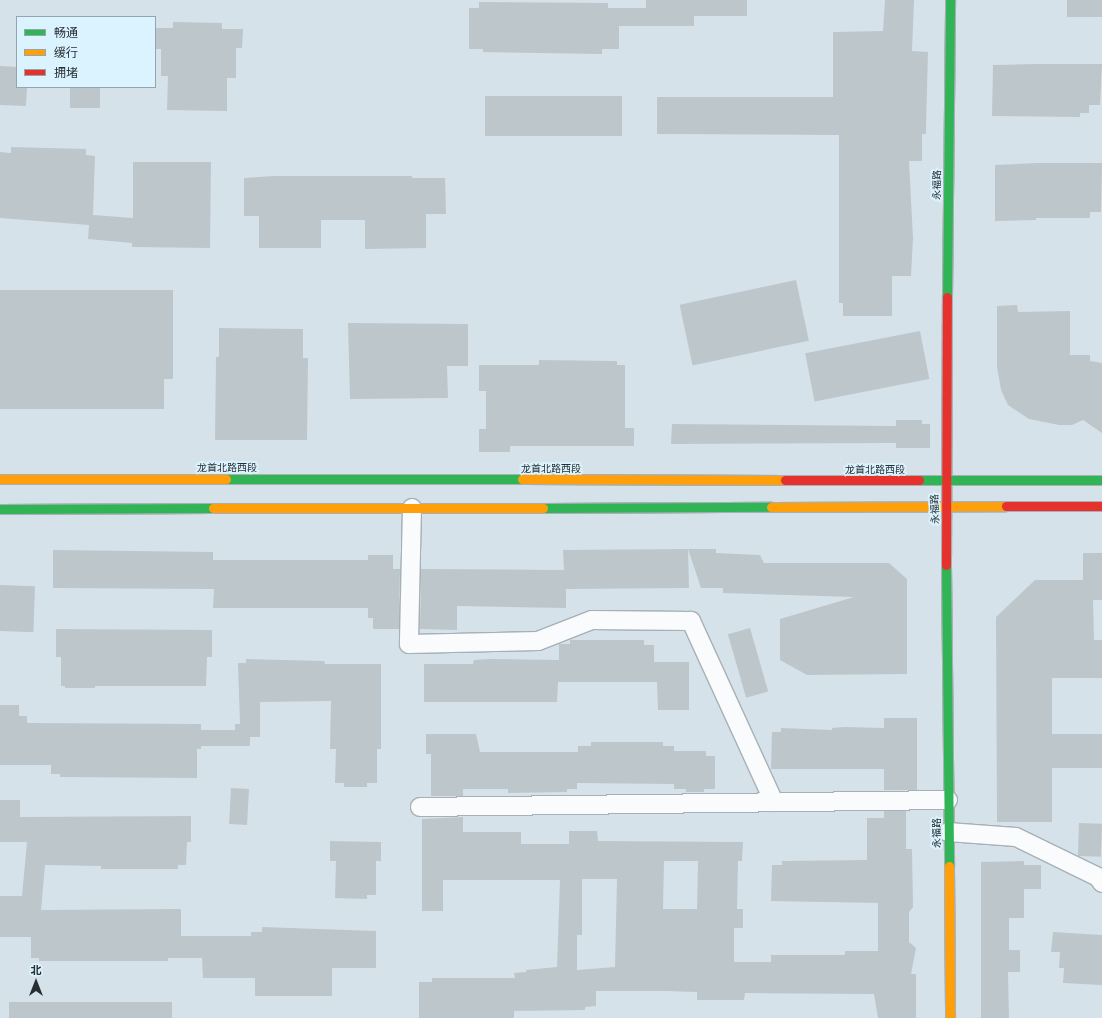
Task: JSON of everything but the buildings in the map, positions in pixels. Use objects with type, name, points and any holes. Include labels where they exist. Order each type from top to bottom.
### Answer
[{"type":"street","name":"永福路","points":[[950,0],[945,481],[950,1018]]},
{"type":"street","name":"龙首北路西段","points":[[0,479],[1102,480]]},
{"type":"street","points":[[0,508],[1102,506]]},
{"type":"street","points":[[412,508],[409,644],[538,642],[592,620],[691,621],[774,802]]},
{"type":"street","points":[[420,807],[948,800]]},
{"type":"street","points":[[948,832],[1016,837],[1098,877],[1102,883]]},
{"type":"traffic: fast","points":[[947,297],[950,0]]},
{"type":"traffic: fast","points":[[226,479],[522,479]]},
{"type":"traffic: fast","points":[[919,480],[1102,480]]},
{"type":"traffic: fast","points":[[543,508],[771,507]]},
{"type":"traffic: fast","points":[[0,509],[213,508]]},
{"type":"traffic: fast","points":[[946,565],[949,866]]},
{"type":"traffic: slow","points":[[0,479],[226,479]]},
{"type":"traffic: slow","points":[[522,479],[785,480]]},
{"type":"traffic: slow","points":[[771,507],[1006,506]]},
{"type":"traffic: slow","points":[[213,508],[543,508]]},
{"type":"traffic: slow","points":[[949,866],[950,1018]]},
{"type":"traffic: jam","points":[[946,565],[947,297]]},
{"type":"traffic: jam","points":[[785,480],[919,480]]},
{"type":"traffic: jam","points":[[1006,506],[1102,506]]}]
